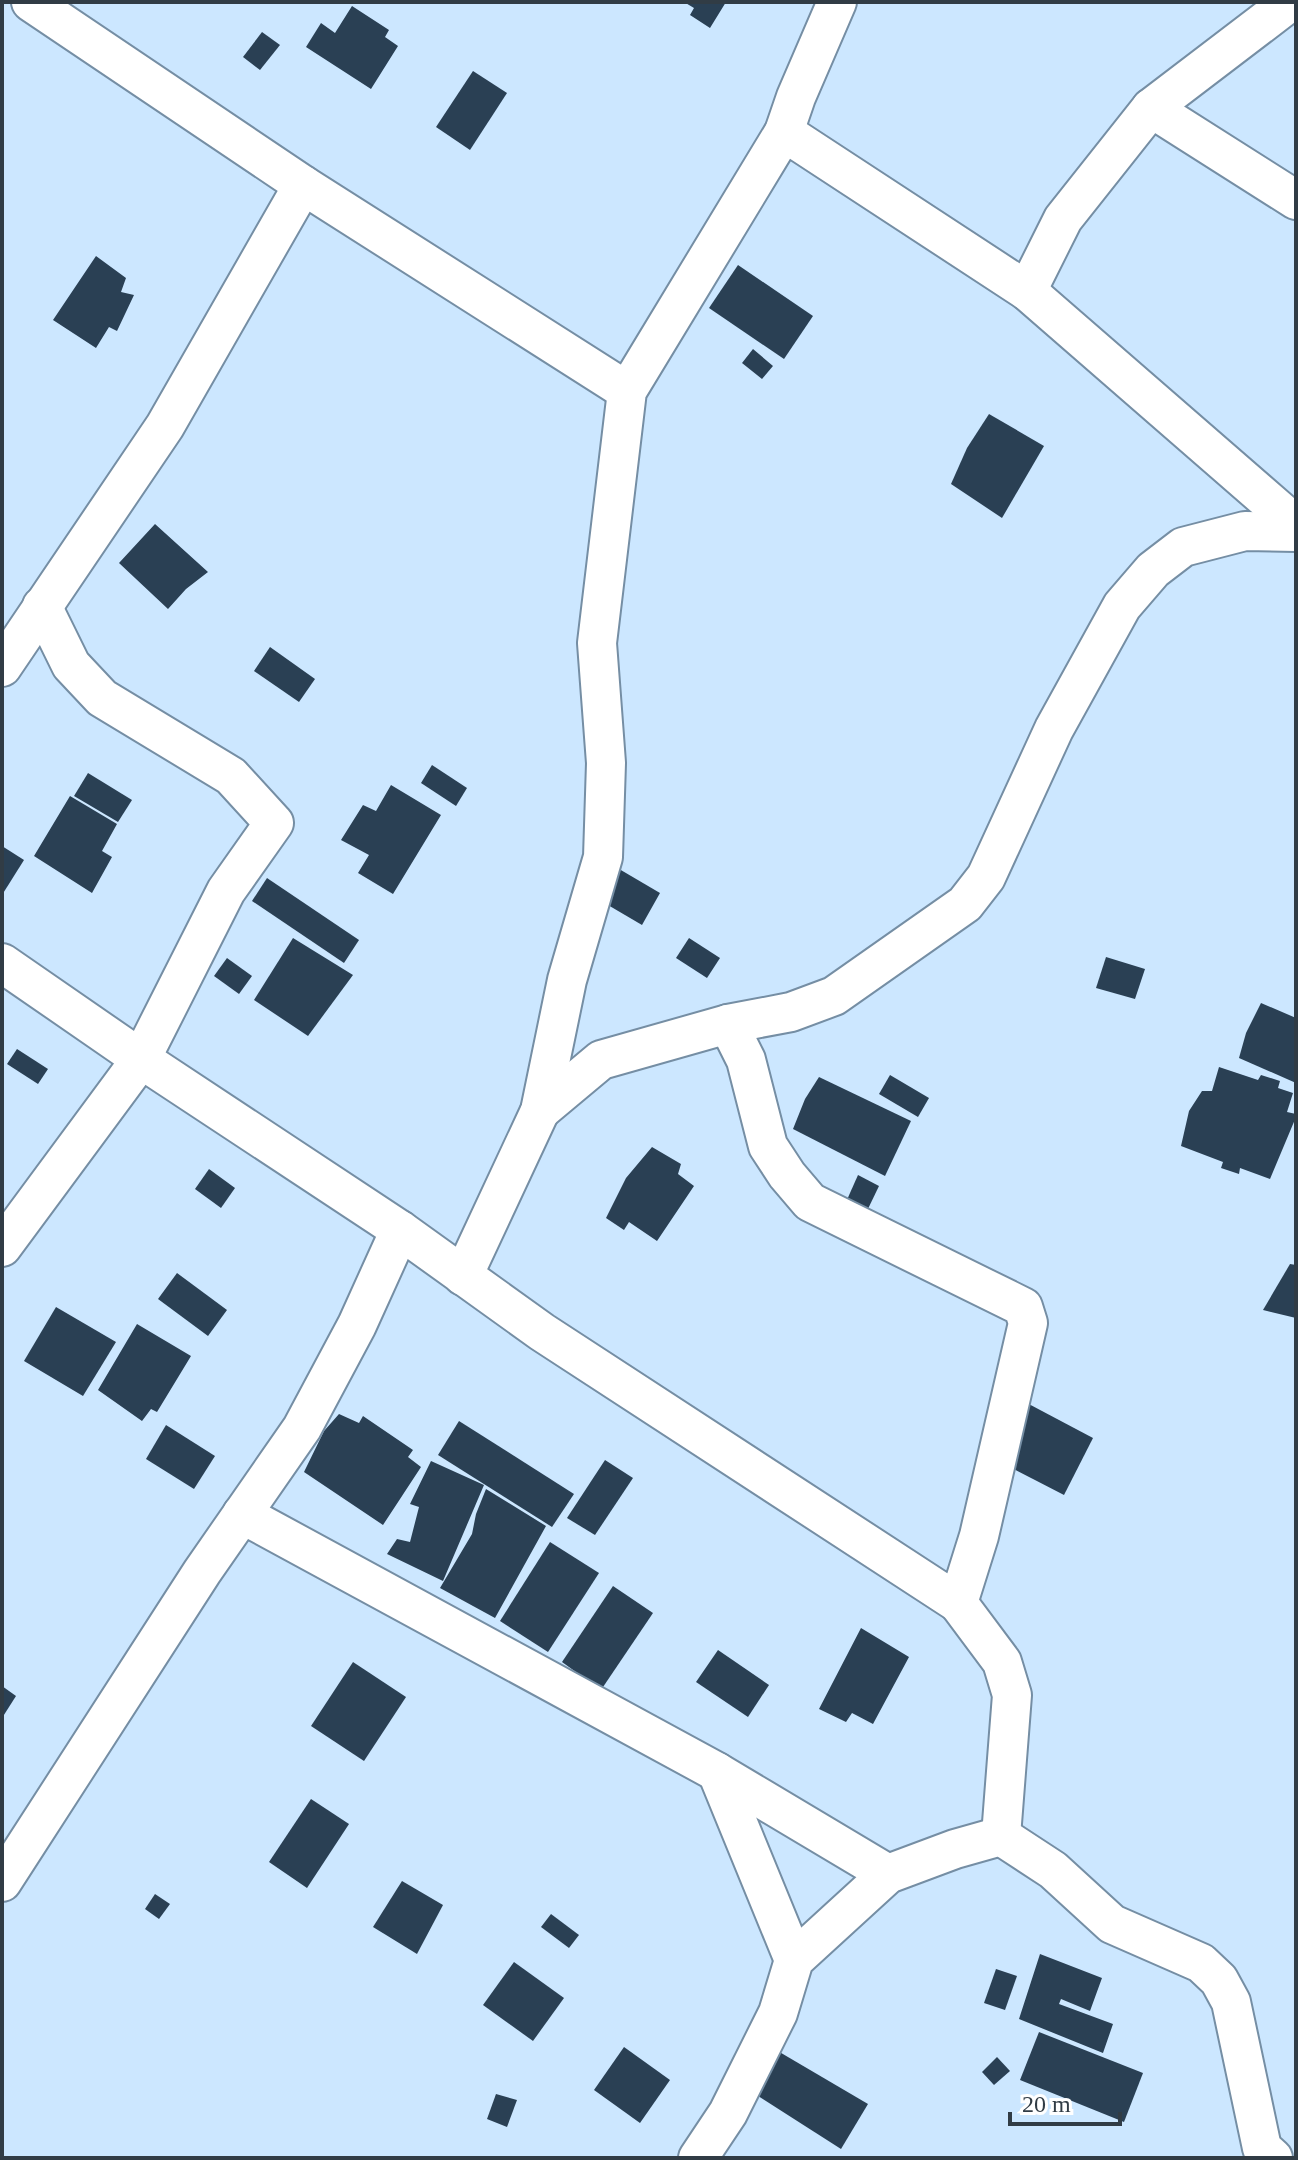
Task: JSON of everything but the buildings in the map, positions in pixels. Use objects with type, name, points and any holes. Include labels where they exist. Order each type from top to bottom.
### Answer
[{"type":"street","points":[[31,2],[303,185],[627,391]]},
{"type":"street","points":[[463,1276],[540,1111],[567,980],[603,857],[606,763],[597,643],[627,391],[784,132],[837,2]]},
{"type":"street","points":[[1027,291],[1063,219],[1151,108],[1290,2]]},
{"type":"street","points":[[1151,108],[1296,200]]},
{"type":"street","points":[[784,132],[1027,291],[1296,525]]},
{"type":"street","points":[[2,667],[165,426],[303,185]]},
{"type":"street","points":[[540,1111],[601,1060],[728,1024],[791,1012],[834,996],[965,904],[986,877],[1054,729],[1122,606],[1153,570],[1183,547],[1245,531],[1296,532]]},
{"type":"street","points":[[2,1247],[141,1059],[226,891],[274,823],[231,776],[102,698],[71,665],[42,606]]},
{"type":"street","points":[[2,963],[400,1230],[542,1332],[958,1603],[1002,1662],[1012,1695],[1001,1836]]},
{"type":"street","points":[[728,1024],[746,1060],[768,1146],[810,1202],[1023,1307],[1028,1323],[979,1536],[958,1603]]},
{"type":"street","points":[[2,1882],[194,1584],[302,1428],[357,1325],[400,1230]]},
{"type":"street","points":[[242,1514],[717,1772],[888,1874]]},
{"type":"street","points":[[717,1772],[794,1960]]},
{"type":"street","points":[[698,2158],[728,2113],[778,2013],[794,1960],[888,1874],[1001,1836],[1053,1870],[1112,1924],[1201,1963],[1219,1980],[1231,2002],[1262,2148],[1273,2158]]}]
